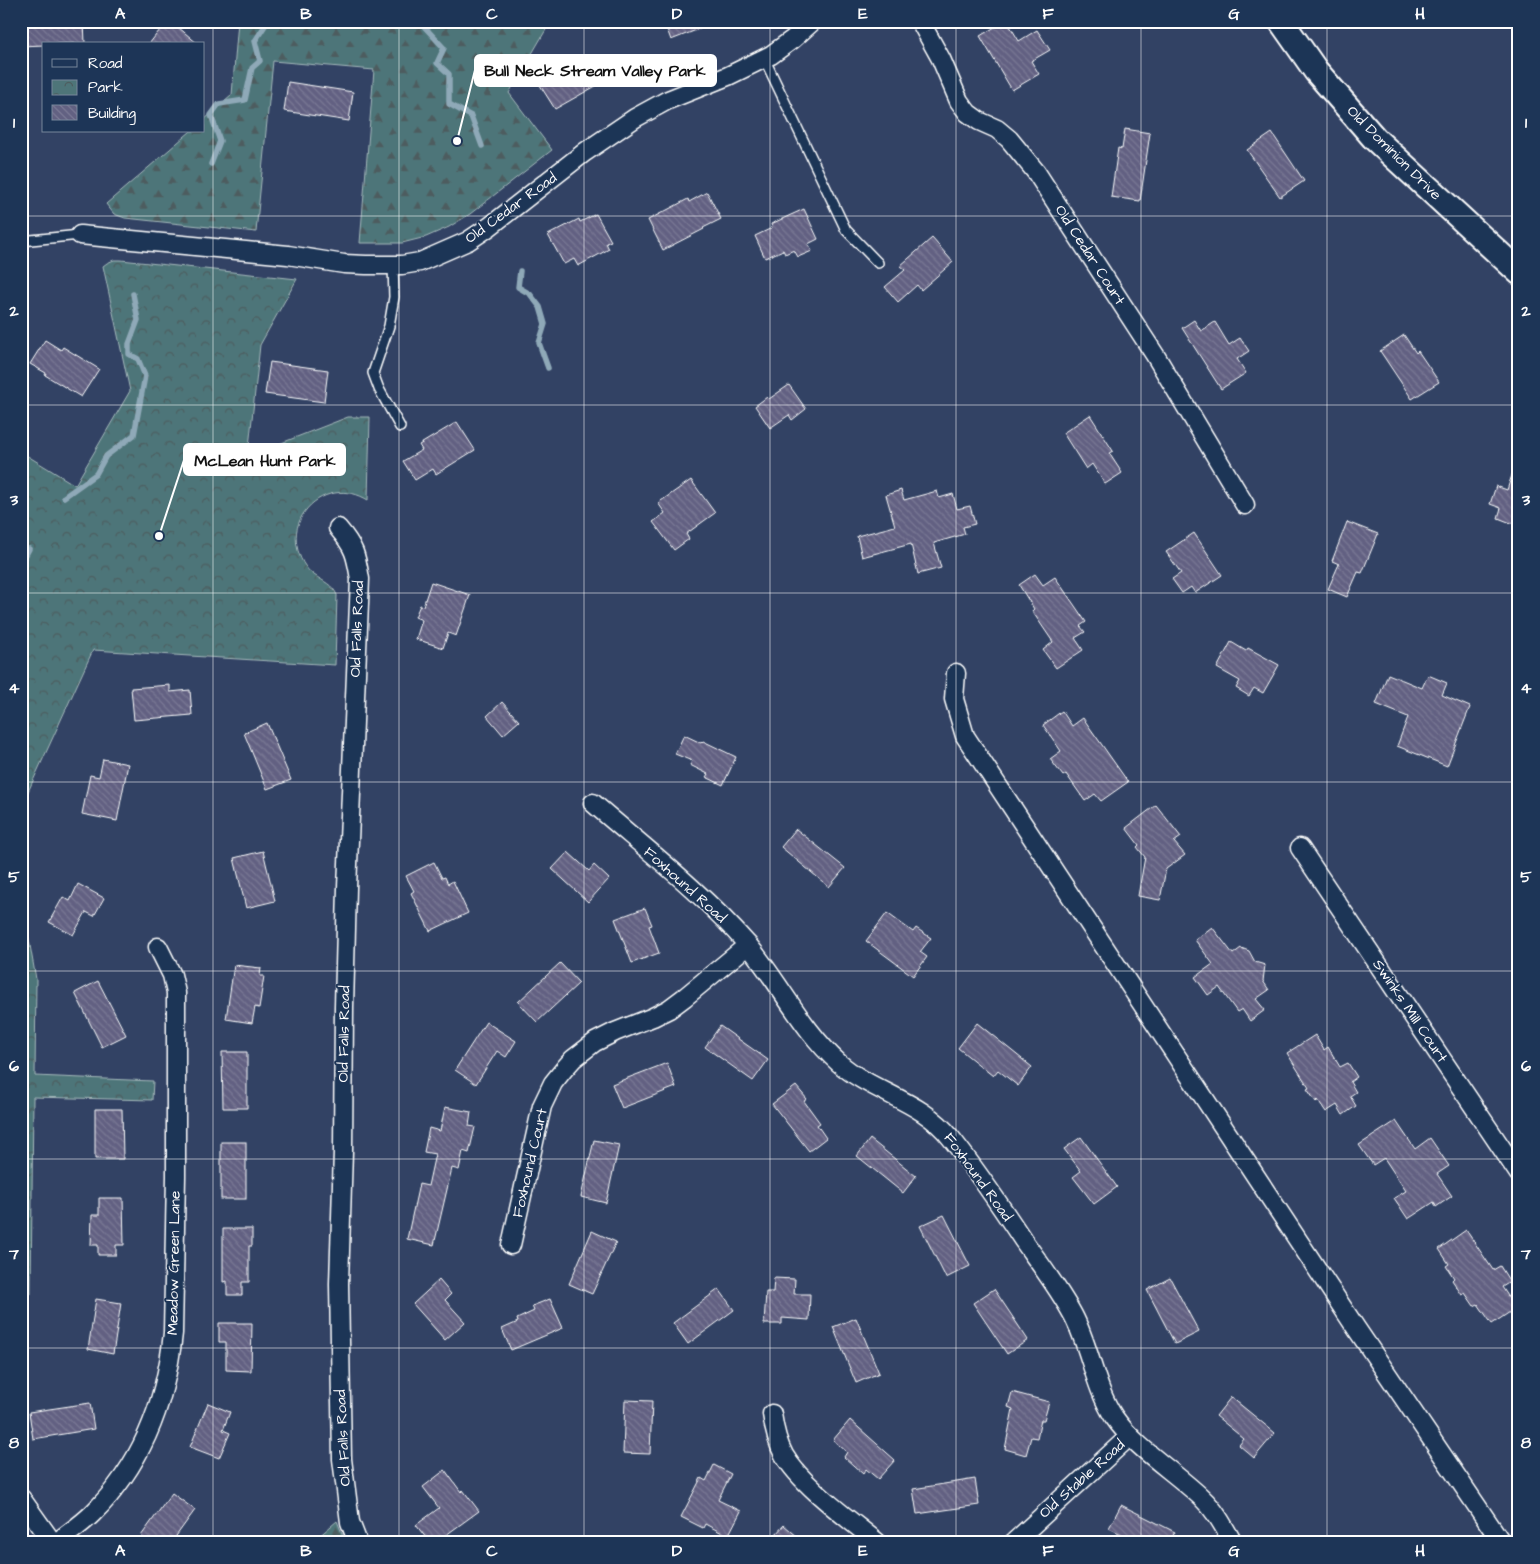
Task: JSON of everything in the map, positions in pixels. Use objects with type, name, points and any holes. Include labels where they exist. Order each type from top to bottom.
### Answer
[{"type":"main road","name":"Old Dominion Drive","points":[[1282,21],[1316,71],[1376,139],[1519,272]]},
{"type":"street","name":"Old Cedar Road","points":[[80,235],[288,255],[344,264],[393,265],[420,262],[468,241],[489,227],[585,152],[635,118],[668,100],[728,76],[764,58],[793,40],[813,21]]},
{"type":"street","name":"Old Cedar Court","points":[[920,21],[941,59],[959,101],[968,113],[1010,138],[1036,172],[1154,355],[1245,506]]},
{"type":"street","name":"Old Falls Road","points":[[338,528],[351,543],[360,579],[347,888],[340,1284],[342,1458],[350,1522],[358,1543]]},
{"type":"street","points":[[956,673],[954,699],[965,736],[1351,1320],[1502,1543]]},
{"type":"street","name":"Foxhound Road","points":[[593,803],[718,913],[748,945],[818,1042],[840,1064],[869,1084],[912,1106],[933,1120],[949,1135],[987,1187],[1073,1316],[1103,1394],[1114,1416],[1130,1436],[1203,1498],[1219,1518],[1234,1543]]},
{"type":"street","name":"Swinks Mill Court","points":[[1300,848],[1519,1174]]},
{"type":"street","name":"Foxhound Court","points":[[511,1245],[542,1106],[554,1083],[565,1068],[595,1042],[669,1009],[748,945]]},
{"type":"street","name":"Meadow Green Lane","points":[[54,1543],[91,1515],[115,1488],[135,1458],[151,1428],[163,1394],[170,1359],[173,1334],[176,1186],[176,993],[172,975],[158,947]]},
{"type":"street","points":[[772,1414],[783,1454],[795,1471],[878,1543]]},
{"type":"street","name":"Old Stable Road","points":[[1013,1543],[1130,1436]]},
{"type":"street","points":[[21,1498],[54,1543]]},
{"type":"lane","points":[[764,58],[846,230],[878,263]]},
{"type":"lane","name":"Old Cedar Road","points":[[21,241],[80,235]]},
{"type":"lane","points":[[393,265],[394,297],[389,326],[373,373],[379,389],[400,427]]},
{"type":"green space","points":[[238,21],[551,21],[509,93],[552,150],[470,214],[449,227],[426,237],[402,243],[360,243],[374,70],[273,61],[256,232],[125,218],[114,214],[106,204],[190,132],[205,132],[205,119],[232,95]]},
{"type":"green space","points":[[114,260],[297,279],[260,345],[248,456],[348,417],[370,417],[368,500],[348,493],[339,492],[326,495],[311,505],[300,519],[297,528],[297,546],[303,562],[311,572],[330,586],[337,595],[335,665],[93,650],[21,807],[21,452],[75,485],[130,391],[103,266]]},
{"type":"green space","points":[[21,895],[36,979],[35,1076],[153,1081],[152,1100],[33,1097],[31,1294],[21,1288]]},
{"type":"green space","points":[[337,1521],[346,1543],[311,1543]]},
{"type":"building","points":[[21,21],[84,21],[85,42],[42,42],[42,45],[21,46]]},
{"type":"building","points":[[167,21],[171,21],[196,42],[151,42]]},
{"type":"building","points":[[664,21],[717,21],[717,22],[671,40]]},
{"type":"building","points":[[1007,21],[1019,41],[1037,30],[1050,50],[1031,61],[1039,74],[1012,90],[980,36]]},
{"type":"building","points":[[585,56],[601,83],[555,109],[538,82],[547,77],[544,72],[559,64],[561,68],[568,64],[569,66]]},
{"type":"building","points":[[288,82],[353,92],[349,121],[284,111]]},
{"type":"building","points":[[1125,129],[1150,133],[1140,201],[1111,197],[1118,148],[1122,149]]},
{"type":"building","points":[[1272,133],[1304,181],[1280,197],[1247,150]]},
{"type":"building","points":[[707,192],[721,219],[663,250],[648,220],[688,199],[689,202]]},
{"type":"building","points":[[804,209],[818,239],[808,244],[812,251],[798,257],[794,250],[785,254],[783,250],[765,258],[755,236],[772,228],[771,224]]},
{"type":"building","points":[[596,214],[611,241],[606,243],[609,249],[578,266],[574,259],[564,264],[548,235],[579,219],[580,222]]},
{"type":"building","points":[[932,238],[953,262],[921,290],[917,285],[898,302],[885,287],[905,270],[900,266]]},
{"type":"building","points":[[1194,320],[1201,331],[1215,322],[1229,345],[1240,338],[1249,351],[1237,359],[1246,373],[1221,389],[1182,328]]},
{"type":"building","points":[[1404,335],[1416,353],[1418,351],[1439,382],[1412,399],[1380,351]]},
{"type":"building","points":[[45,340],[61,350],[63,347],[99,369],[81,397],[30,364]]},
{"type":"building","points":[[270,362],[328,370],[324,402],[265,394]]},
{"type":"building","points":[[789,385],[806,409],[792,420],[789,415],[770,428],[755,406]]},
{"type":"building","points":[[1090,415],[1113,451],[1109,453],[1122,473],[1105,484],[1092,464],[1086,469],[1063,433]]},
{"type":"building","points":[[457,422],[475,450],[436,474],[433,469],[415,480],[403,461],[422,450],[419,445]]},
{"type":"building","points":[[1516,463],[1519,464],[1519,526],[1498,518],[1501,508],[1490,504],[1496,486],[1507,490]]},
{"type":"building","points":[[691,480],[715,513],[686,534],[689,539],[674,550],[653,522],[665,513],[658,503]]},
{"type":"building","points":[[901,490],[904,500],[937,491],[939,498],[953,494],[957,509],[970,506],[975,524],[963,527],[965,534],[934,543],[941,568],[918,574],[911,544],[862,557],[857,536],[895,526],[886,495]]},
{"type":"building","points":[[1347,522],[1378,534],[1362,573],[1358,572],[1347,597],[1328,589],[1339,564],[1332,561]]},
{"type":"building","points":[[1194,533],[1222,575],[1195,593],[1191,587],[1182,593],[1172,579],[1181,573],[1166,552]]},
{"type":"building","points":[[1035,574],[1043,585],[1055,577],[1086,622],[1080,626],[1085,632],[1075,638],[1083,650],[1056,668],[1043,650],[1053,642],[1032,611],[1034,609],[1019,585]]},
{"type":"building","points":[[431,582],[470,595],[456,636],[448,633],[443,648],[416,639],[422,620],[415,617],[420,605],[423,606]]},
{"type":"building","points":[[1231,642],[1246,651],[1248,648],[1279,665],[1263,693],[1254,688],[1249,696],[1236,688],[1240,681],[1217,668]]},
{"type":"building","points":[[1388,674],[1422,688],[1428,675],[1447,683],[1442,695],[1470,707],[1447,766],[1397,746],[1408,717],[1376,704]]},
{"type":"building","points":[[170,685],[170,692],[190,690],[192,715],[134,720],[131,688]]},
{"type":"building","points":[[502,702],[519,721],[503,735],[487,716]]},
{"type":"building","points":[[1062,711],[1072,726],[1083,718],[1128,782],[1101,801],[1095,794],[1085,801],[1066,774],[1063,776],[1050,759],[1061,751],[1043,725]]},
{"type":"building","points":[[267,723],[291,780],[267,789],[244,733]]},
{"type":"building","points":[[684,735],[701,743],[703,741],[736,757],[723,785],[706,777],[708,774],[690,765],[692,761],[675,754]]},
{"type":"building","points":[[103,759],[128,764],[117,821],[82,814],[90,775],[99,777]]},
{"type":"building","points":[[1156,805],[1181,837],[1174,842],[1185,855],[1166,869],[1160,900],[1138,896],[1145,857],[1137,847],[1139,845],[1126,828]]},
{"type":"building","points":[[796,829],[845,868],[829,887],[781,847]]},
{"type":"building","points":[[263,851],[275,901],[246,908],[234,858]]},
{"type":"building","points":[[568,852],[589,871],[594,865],[609,879],[588,902],[552,869]]},
{"type":"building","points":[[434,862],[442,878],[445,877],[448,884],[453,881],[468,913],[430,931],[411,893],[414,891],[406,876]]},
{"type":"building","points":[[78,884],[104,898],[94,916],[86,912],[73,935],[49,922],[63,897],[70,901]]},
{"type":"building","points":[[645,908],[652,925],[649,926],[659,953],[632,963],[615,919]]},
{"type":"building","points":[[887,913],[913,932],[916,928],[931,938],[920,952],[927,957],[913,976],[866,941]]},
{"type":"building","points":[[1212,927],[1233,954],[1241,948],[1249,951],[1255,962],[1265,965],[1263,981],[1269,990],[1256,999],[1265,1010],[1250,1021],[1242,1009],[1237,1012],[1219,987],[1208,995],[1195,977],[1213,964],[1195,940]]},
{"type":"building","points":[[560,963],[579,983],[537,1022],[518,1002]]},
{"type":"building","points":[[234,965],[261,968],[260,976],[264,976],[259,1008],[255,1007],[252,1023],[226,1019]]},
{"type":"building","points":[[98,981],[126,1035],[102,1047],[75,993]]},
{"type":"building","points":[[486,1022],[516,1041],[506,1057],[497,1051],[476,1084],[455,1070]]},
{"type":"building","points":[[977,1023],[1032,1067],[1018,1086],[998,1070],[993,1076],[958,1048]]},
{"type":"building","points":[[720,1026],[768,1060],[753,1081],[705,1047]]},
{"type":"building","points":[[1315,1035],[1324,1050],[1328,1047],[1340,1067],[1348,1063],[1357,1077],[1350,1082],[1356,1092],[1350,1096],[1356,1106],[1343,1115],[1337,1105],[1326,1112],[1318,1100],[1316,1102],[1287,1053]]},
{"type":"building","points":[[222,1052],[247,1052],[247,1108],[223,1108]]},
{"type":"building","points":[[667,1063],[676,1087],[622,1108],[612,1084]]},
{"type":"building","points":[[796,1086],[807,1099],[804,1101],[820,1123],[817,1125],[826,1138],[809,1151],[772,1104]]},
{"type":"building","points":[[445,1107],[471,1112],[469,1126],[475,1127],[469,1153],[463,1151],[459,1170],[452,1168],[434,1245],[407,1239],[419,1184],[428,1186],[435,1154],[424,1152],[429,1128],[440,1131]]},
{"type":"building","points":[[95,1109],[122,1109],[123,1159],[95,1159]]},
{"type":"building","points":[[1396,1121],[1415,1149],[1430,1138],[1449,1166],[1437,1174],[1452,1196],[1436,1207],[1434,1202],[1408,1219],[1394,1198],[1406,1191],[1384,1158],[1373,1165],[1359,1145]]},
{"type":"building","points":[[1081,1137],[1117,1187],[1094,1204],[1073,1177],[1081,1171],[1064,1149]]},
{"type":"building","points":[[870,1139],[916,1176],[903,1193],[857,1156]]},
{"type":"building","points":[[594,1140],[619,1145],[606,1203],[581,1197]]},
{"type":"building","points":[[221,1142],[246,1142],[246,1199],[221,1199]]},
{"type":"building","points":[[99,1198],[123,1198],[124,1245],[116,1245],[116,1255],[98,1255],[98,1245],[91,1245],[92,1215],[99,1215]]},
{"type":"building","points":[[944,1215],[970,1266],[946,1278],[920,1226]]},
{"type":"building","points":[[223,1229],[252,1229],[252,1246],[249,1246],[249,1282],[242,1282],[242,1295],[227,1295],[227,1281],[223,1282]]},
{"type":"building","points":[[1466,1230],[1493,1270],[1500,1266],[1510,1282],[1502,1287],[1516,1308],[1492,1324],[1478,1304],[1474,1306],[1465,1293],[1462,1295],[1452,1280],[1454,1278],[1446,1266],[1449,1264],[1439,1249]]},
{"type":"building","points":[[592,1231],[616,1242],[592,1294],[569,1284]]},
{"type":"building","points":[[774,1278],[795,1279],[794,1294],[810,1294],[809,1320],[782,1318],[782,1324],[764,1324],[766,1292],[773,1292]]},
{"type":"building","points":[[1170,1278],[1199,1332],[1175,1344],[1147,1290]]},
{"type":"building","points":[[439,1280],[451,1294],[445,1300],[465,1322],[445,1340],[413,1304]]},
{"type":"building","points":[[719,1289],[734,1310],[688,1344],[673,1323]]},
{"type":"building","points":[[994,1289],[1028,1340],[1007,1354],[973,1303]]},
{"type":"building","points":[[96,1299],[121,1303],[113,1354],[88,1349]]},
{"type":"building","points":[[550,1299],[563,1328],[511,1350],[502,1329],[518,1322],[517,1319],[534,1311],[532,1306]]},
{"type":"building","points":[[856,1318],[879,1373],[856,1383],[833,1327]]},
{"type":"building","points":[[219,1323],[252,1323],[251,1371],[226,1370],[226,1342],[219,1342]]},
{"type":"building","points":[[1012,1392],[1049,1402],[1044,1420],[1041,1420],[1037,1438],[1031,1437],[1026,1455],[1005,1449],[1013,1409],[1008,1407]]},
{"type":"building","points":[[1231,1397],[1275,1433],[1254,1458],[1239,1445],[1244,1439],[1216,1416]]},
{"type":"building","points":[[625,1400],[652,1401],[650,1454],[623,1453]]},
{"type":"building","points":[[90,1403],[94,1429],[33,1439],[29,1412]]},
{"type":"building","points":[[208,1403],[230,1412],[223,1430],[230,1433],[219,1458],[190,1447]]},
{"type":"building","points":[[850,1420],[895,1460],[878,1479],[866,1469],[863,1474],[844,1457],[847,1452],[833,1440]]},
{"type":"building","points":[[714,1465],[731,1474],[718,1500],[741,1511],[728,1536],[705,1524],[703,1528],[681,1517],[701,1478],[706,1481]]},
{"type":"building","points":[[445,1470],[461,1492],[463,1490],[479,1511],[435,1543],[430,1543],[416,1525],[439,1508],[423,1487]]},
{"type":"building","points":[[975,1479],[979,1505],[917,1514],[913,1489]]},
{"type":"building","points":[[172,1493],[195,1510],[171,1543],[150,1543],[141,1536]]},
{"type":"building","points":[[1121,1505],[1175,1532],[1169,1543],[1139,1543],[1109,1528]]},
{"type":"building","points":[[784,1525],[805,1543],[768,1543]]},
{"type":"waterway","points":[[211,164],[220,141],[211,115],[219,104],[245,100],[252,68],[260,61],[255,41],[268,21]]},
{"type":"waterway","points":[[419,21],[444,48],[437,63],[449,74],[449,104],[471,116],[482,146]]},
{"type":"waterway","points":[[520,271],[518,287],[530,294],[540,307],[545,324],[539,343],[548,368]]},
{"type":"waterway","points":[[64,497],[96,474],[106,456],[134,435],[145,376],[138,359],[129,354],[129,344],[138,320],[133,294]]},
{"type":"waterway","points":[[21,564],[29,549]]},
{"type":"place","name":"Bull Neck Stream Valley Park","points":[[457,141]]},
{"type":"place","name":"McLean Hunt Park","points":[[159,536]]}]
